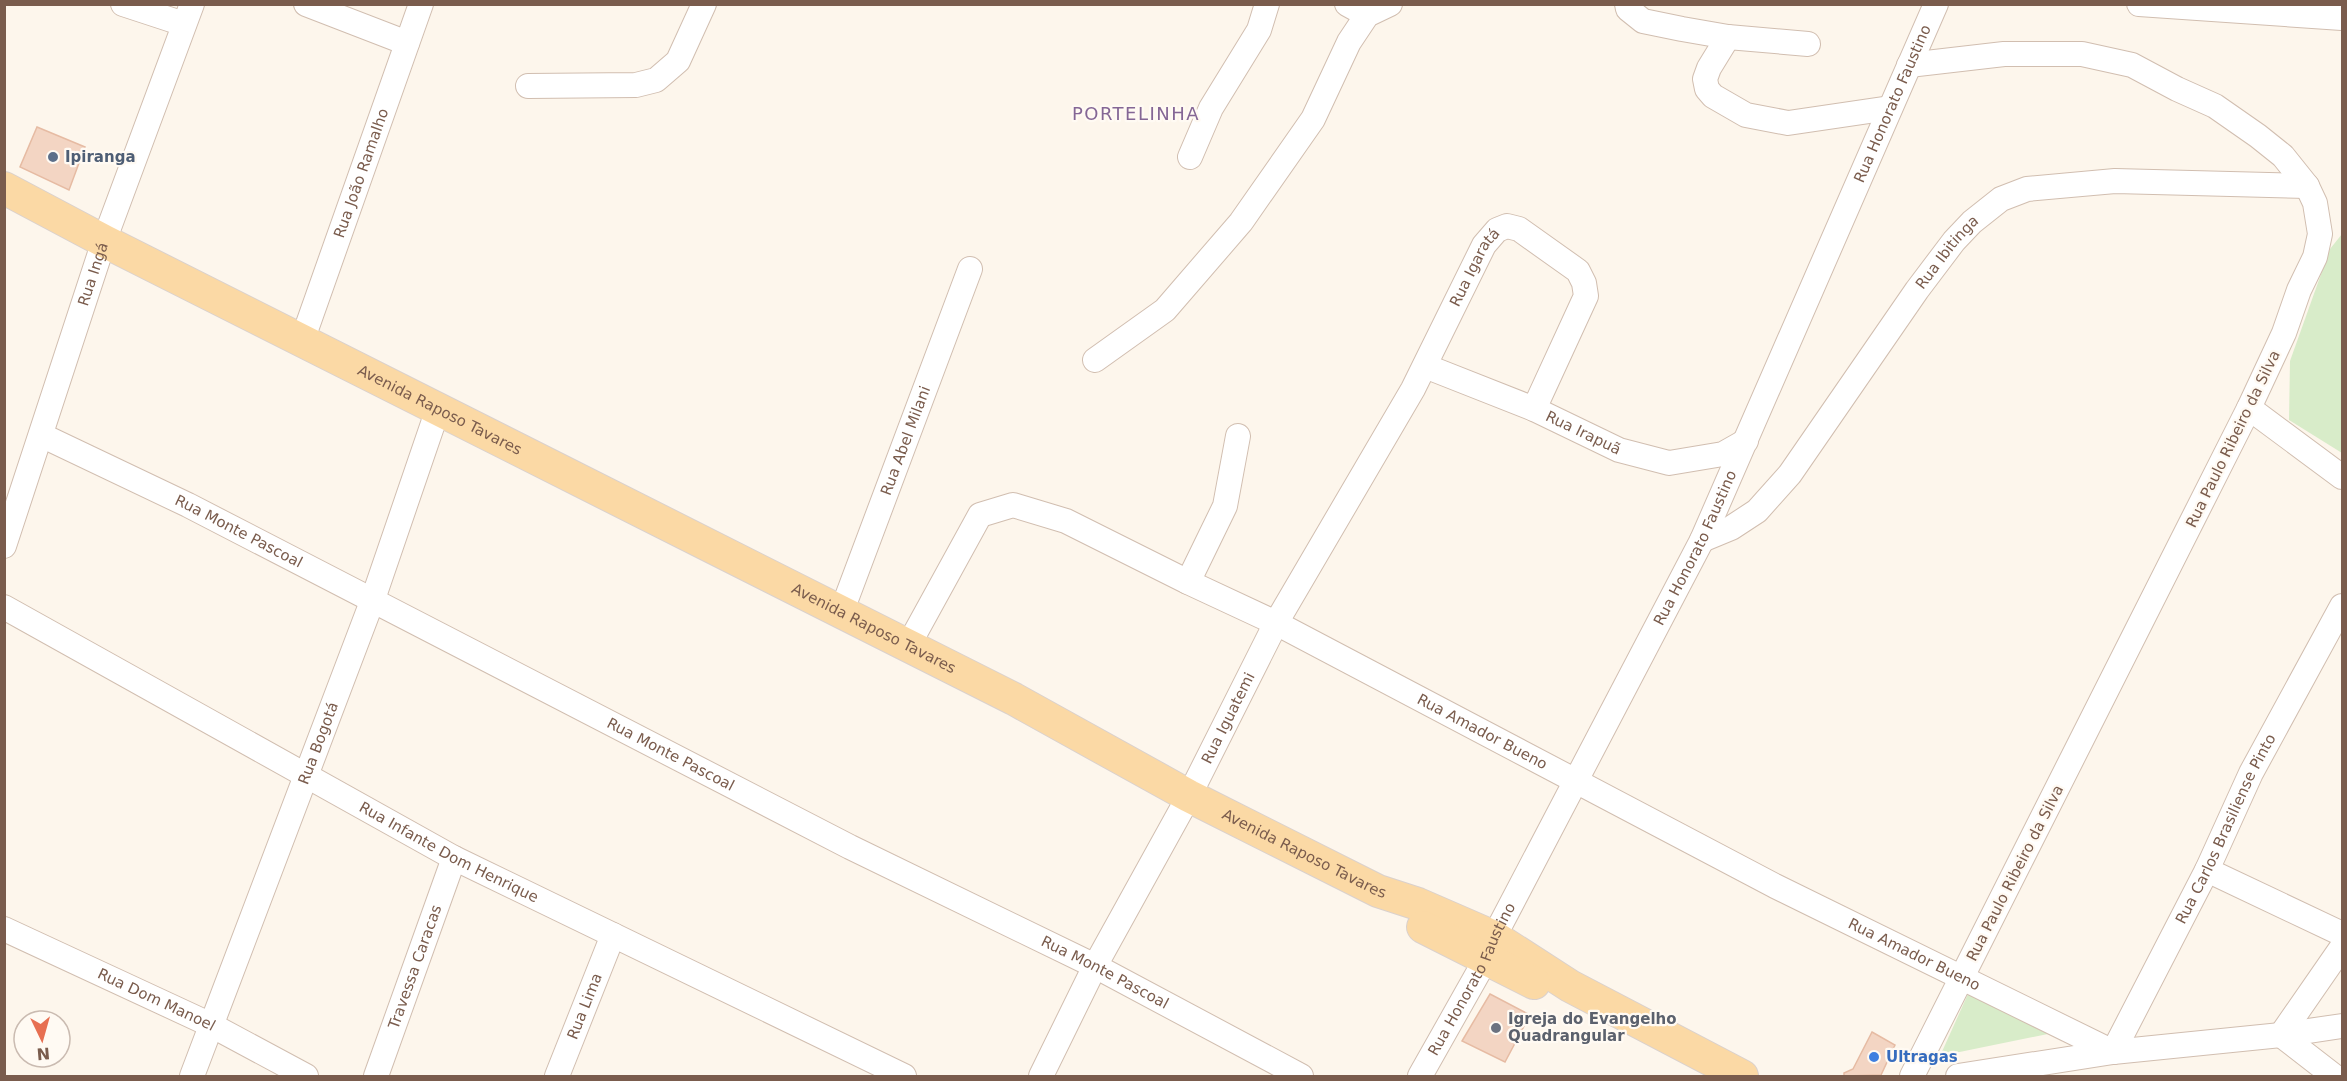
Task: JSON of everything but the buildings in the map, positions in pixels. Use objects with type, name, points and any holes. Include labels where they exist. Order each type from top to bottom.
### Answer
[{"type":"main road","name":"Avenida Raposo Tavares","points":[[4,188],[105,242],[1014,699],[1189,796],[1378,891],[1406,918],[1490,948],[1540,986],[1570,986],[1742,1076]]},
{"type":"street","points":[[123,4],[188,14]]},
{"type":"street","points":[[306,4],[407,43]]},
{"type":"street","name":"Rua João Ramalho","points":[[302,341],[421,4]]},
{"type":"street","points":[[528,86],[636,85],[656,80],[678,61],[704,4]]},
{"type":"street","points":[[1190,157],[1211,108],[1259,30],[1267,4]]},
{"type":"street","points":[[1095,360],[1166,310],[1241,222],[1313,119],[1349,42],[1357,10],[1390,4]]},
{"type":"street","points":[[1627,4],[1628,9],[1643,21],[1728,37],[1808,44]]},
{"type":"street","name":"Rua Honorato Faustino","points":[[1420,1077],[1490,948],[1575,780],[1702,540],[1936,4]]},
{"type":"street","points":[[2139,4],[2343,18]]},
{"type":"street","name":"Rua Ingá","points":[[4,546],[105,242],[188,14]]},
{"type":"street","points":[[1728,37],[1709,68],[1705,79],[1707,89],[1713,96],[1746,116],[1788,123],[1890,108]]},
{"type":"street","name":"Rua Paulo Ribeiro da Silva","points":[[1909,65],[2004,54],[2082,54],[2132,65],[2215,106],[2283,156],[2307,186],[2315,203],[2320,234],[2315,257],[2299,290],[2284,333],[2249,408],[1912,1077]]},
{"type":"street","name":"Rua Ibitinga","points":[[1702,540],[1731,528],[1757,511],[1790,474],[1917,290],[1972,222],[2001,199],[2027,189],[2115,181],[2307,186]]},
{"type":"street","name":"Rua Igaratá","points":[[1425,366],[1484,244],[1497,230],[1507,226],[1519,229],[1578,271],[1584,283],[1586,296],[1534,409]]},
{"type":"street","name":"Rua Abel Milani","points":[[841,613],[970,269]]},
{"type":"street","name":"Rua Irapuã","points":[[1425,366],[1534,409],[1619,450],[1669,463],[1723,454],[1746,441]]},
{"type":"street","name":"Rua Iguatemi","points":[[1041,1077],[1095,966],[1189,796],[1276,623],[1425,366]]},
{"type":"street","points":[[2249,408],[2343,477]]},
{"type":"street","name":"Rua Bogotá","points":[[192,1077],[373,599],[438,409]]},
{"type":"street","name":"Rua Monte Pascoal","points":[[41,435],[188,505],[373,599],[850,847],[1095,966],[1301,1077]]},
{"type":"street","points":[[1188,582],[1225,506],[1238,436]]},
{"type":"street","name":"Rua Amador Bueno","points":[[908,646],[980,515],[1013,505],[1066,521],[1276,623],[1775,886],[2113,1052]]},
{"type":"street","name":"Rua Carlos Brasiliense Pinto","points":[[2113,1052],[2207,870],[2251,773],[2343,606]]},
{"type":"street","name":"Rua Infante Dom Henrique","points":[[4,607],[454,858],[904,1077]]},
{"type":"street","name":"Travessa Caracas","points":[[376,1077],[454,858]]},
{"type":"street","points":[[2207,870],[2343,933]]},
{"type":"street","name":"Rua Dom Manoel","points":[[4,929],[211,1025],[306,1077]]},
{"type":"street","name":"Rua Lima","points":[[557,1077],[614,935]]},
{"type":"street","points":[[2281,1035],[2343,947]]},
{"type":"street","points":[[1958,1077],[2113,1052],[2281,1035],[2343,1026]]},
{"type":"street","points":[[2281,1035],[2334,1077]]},
{"type":"green space","points":[[2342,234],[2342,453],[2289,420],[2290,361],[2330,249]]},
{"type":"green space","points":[[1968,994],[2048,1034],[1940,1056]]},
{"type":"place","name":"Ipiranga","points":[[53,157]]},
{"type":"place","name":"Igreja do Evangelho Quadrangular","points":[[1496,1028]]},
{"type":"place","name":"Ultragas","points":[[1874,1057]]},
{"type":"district","name":"PORTELINHA","points":[[1136,113]]}]
